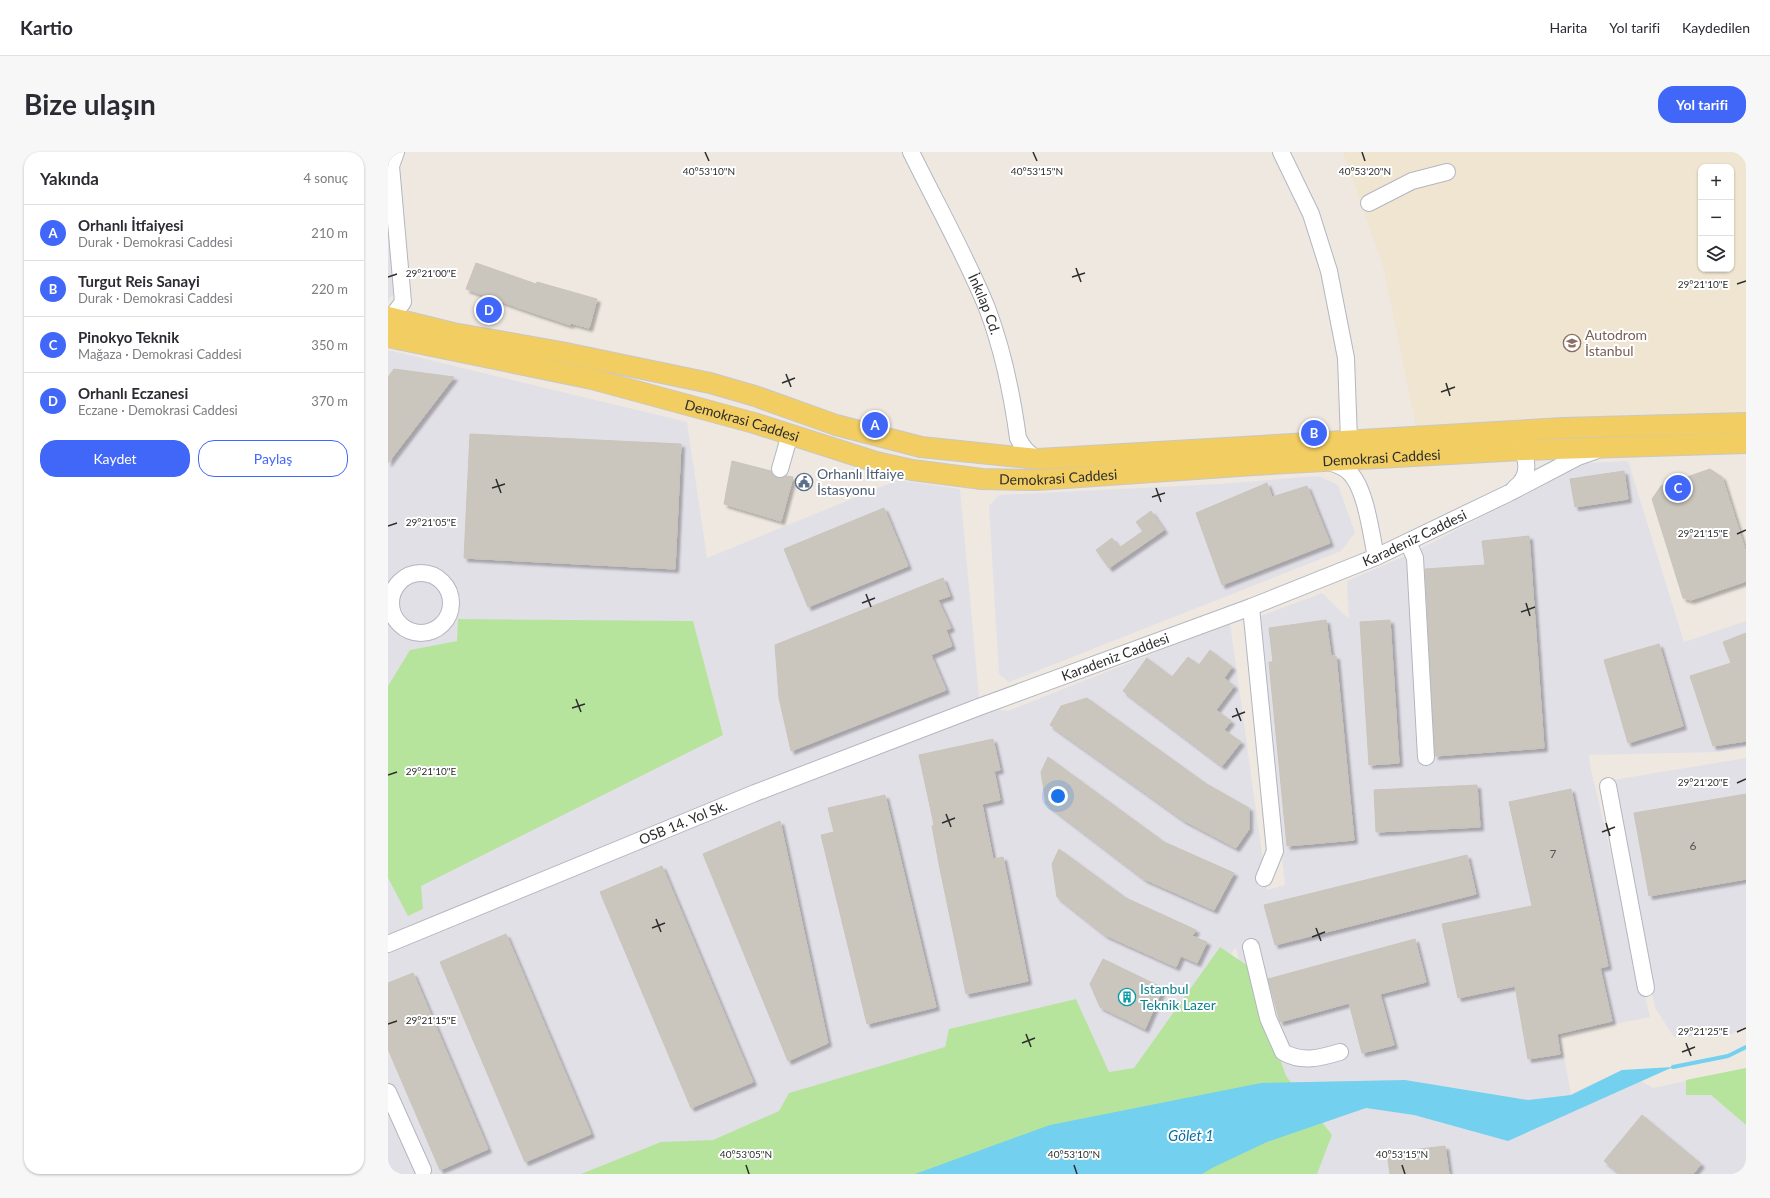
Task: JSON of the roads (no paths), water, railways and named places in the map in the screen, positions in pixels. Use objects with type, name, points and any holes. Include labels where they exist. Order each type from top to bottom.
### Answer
[{"type":"main road","name":"Demokrasi Caddesi","points":[[389,324],[453,332],[561,352],[710,383],[775,402],[836,425],[921,447],[1038,459],[1563,428],[1746,424]]},
{"type":"main road","name":"Demokrasi Caddesi","points":[[389,324],[790,434],[890,465],[926,472],[982,479],[1036,480],[1522,450],[1746,443]]},
{"type":"main road","points":[[775,402],[790,434]]},
{"type":"main road","points":[[982,479],[990,471],[1000,465],[1010,462],[1038,459]]},
{"type":"street","points":[[389,324],[403,302],[391,166],[396,152]]},
{"type":"street","name":"İnkılap Cd.","points":[[911,152],[987,308],[1008,376],[1018,438],[1022,446],[1029,454],[1038,459]]},
{"type":"street","points":[[1281,152],[1311,214],[1329,271],[1346,358],[1349,440]]},
{"type":"street","points":[[1369,203],[1412,181],[1446,172]]},
{"type":"street","points":[[986,454],[1004,450],[1012,444],[1016,435],[1016,422]]},
{"type":"street","points":[[1492,433],[1512,438],[1522,450]]},
{"type":"street","points":[[780,469],[790,434]]},
{"type":"street","name":"Karadeniz Caddesi","points":[[980,708],[1251,607],[1376,557],[1578,457],[1612,447]]},
{"type":"street","name":"Karadeniz Caddesi","points":[[1509,492],[1522,483],[1526,475],[1527,467],[1522,450]]},
{"type":"street","points":[[1327,461],[1349,471],[1357,482],[1362,494],[1376,557]]},
{"type":"street","points":[[1408,542],[1415,558],[1426,758]]},
{"type":"street","points":[[1251,607],[1275,851],[1264,878]]},
{"type":"street","name":"OSB 14. Yol Sk.","points":[[388,944],[755,793],[980,708]]},
{"type":"street","points":[[1608,786],[1646,988]]},
{"type":"street","points":[[1251,947],[1268,1018],[1283,1052],[1297,1058],[1306,1059],[1340,1052]]},
{"type":"street","points":[[388,1092],[423,1170]]},
{"type":"water","name":"Gölet 1","points":[[1673,1067],[1508,1141],[1414,1115],[1366,1108],[1267,1142],[1202,1174],[915,1174],[1050,1125],[1261,1083],[1405,1080],[1528,1100],[1571,1095],[1622,1070]]},
{"type":"waterway","points":[[1673,1067],[1728,1056],[1746,1047]]},
{"type":"place","name":"Orhanlı Eczanesi","points":[[489,310]]},
{"type":"place","name":"Autodrom İstanbul","points":[[1572,343]]},
{"type":"place","name":"Orhanlı İtfaiyesi","points":[[875,425]]},
{"type":"place","name":"Turgut Reis Sanayi","points":[[1314,433]]},
{"type":"place","name":"Orhanlı İtfaiye İstasyonu","points":[[804,482]]},
{"type":"place","name":"Pinokyo Teknik","points":[[1678,488]]},
{"type":"place","name":"Istanbul Teknik Lazer","points":[[1127,997]]}]
